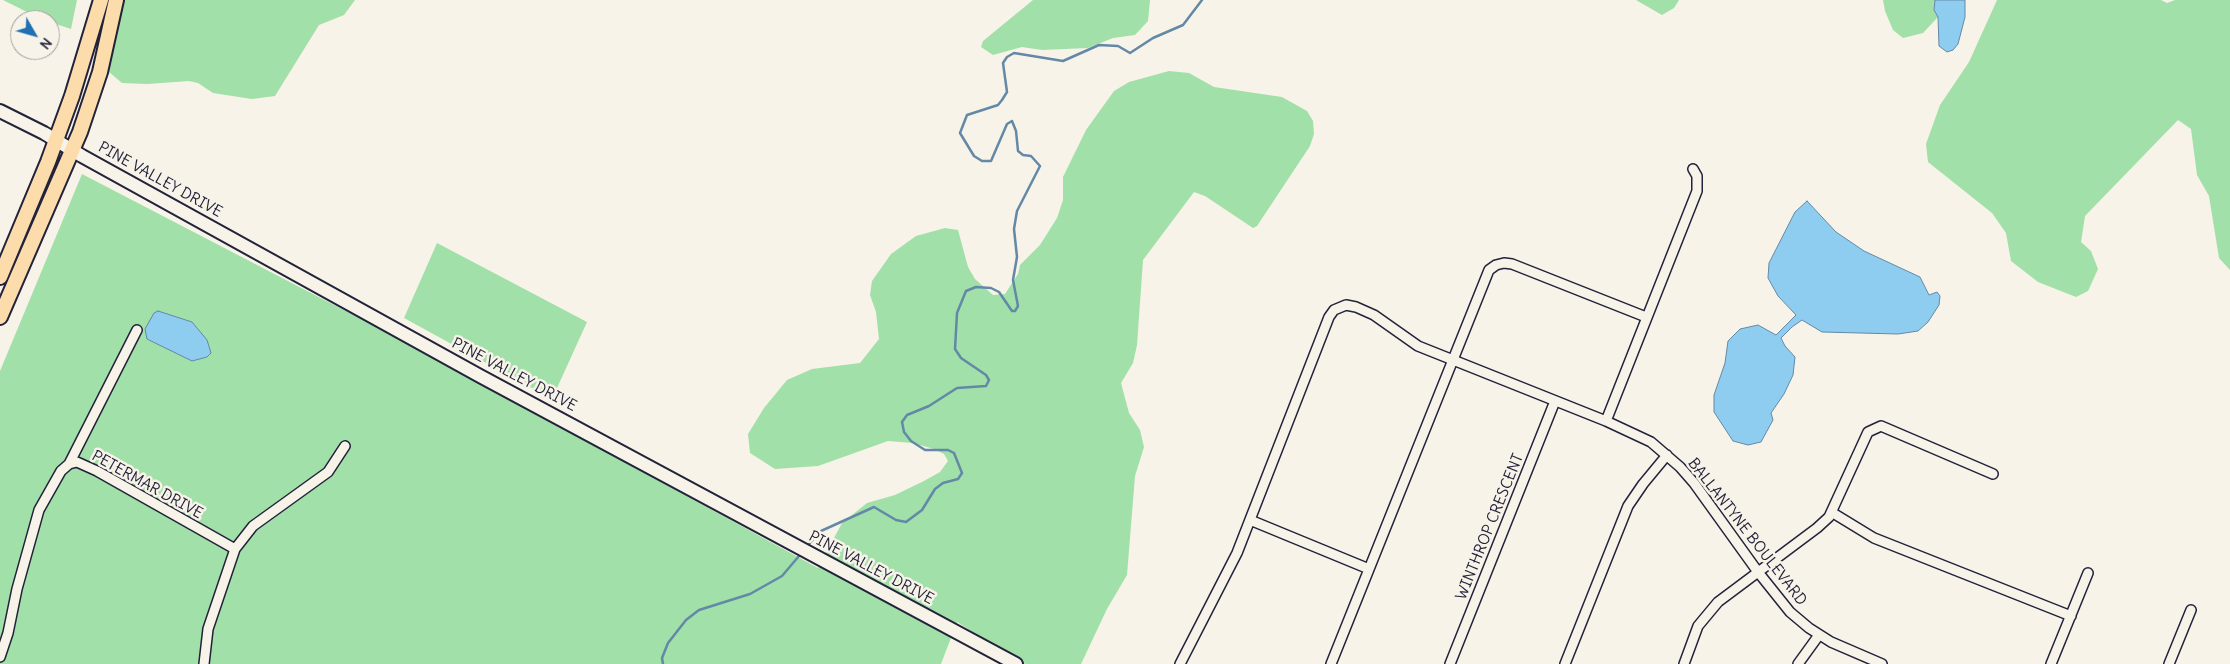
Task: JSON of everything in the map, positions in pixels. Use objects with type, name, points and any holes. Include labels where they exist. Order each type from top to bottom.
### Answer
[{"type":"main road","points":[[0,276],[56,141],[101,0]]},
{"type":"main road","points":[[0,318],[72,150],[100,72],[116,0]]},
{"type":"street","name":"PINE VALLEY DRIVE","points":[[0,111],[44,133],[480,376],[1016,664]]},
{"type":"street","points":[[1606,421],[1697,191],[1698,184],[1693,169]]},
{"type":"street","points":[[1331,664],[1489,270],[1496,264],[1504,263],[1646,317]]},
{"type":"street","name":"BALLANTYNE BOULEVARD","points":[[1180,664],[1229,570],[1330,317],[1334,310],[1346,305],[1369,312],[1413,344],[1606,421],[1646,439],[1667,455],[1694,482],[1758,572],[1790,612],[1819,635],[1842,648],[1882,664]]},
{"type":"street","points":[[70,464],[137,330]]},
{"type":"street","name":"WINTHROP CRESCENT","points":[[1450,664],[1555,401]]},
{"type":"street","points":[[1684,664],[1695,633],[1707,613],[1718,602],[1817,528],[1833,513],[1868,432],[1881,426],[1993,474]]},
{"type":"street","points":[[204,664],[208,629],[235,549],[253,526],[328,472],[344,446]]},
{"type":"street","points":[[1565,664],[1628,506],[1667,455]]},
{"type":"street","name":"PETERMAR DRIVE","points":[[0,657],[8,633],[17,589],[39,510],[61,471],[70,464],[77,462],[97,471],[235,549]]},
{"type":"street","points":[[1833,513],[1874,538],[2071,616]]},
{"type":"street","points":[[1250,520],[1369,569]]},
{"type":"street","points":[[2051,664],[2088,573]]},
{"type":"street","points":[[2169,664],[2190,610]]},
{"type":"street","points":[[1798,664],[1819,635]]},
{"type":"green space","points":[[3,0],[77,0],[71,29],[60,25],[60,10],[23,10]]},
{"type":"green space","points":[[122,0],[355,0],[344,15],[319,25],[275,96],[252,99],[213,93],[198,83],[189,81],[147,84],[122,83],[109,72],[116,19]]},
{"type":"green space","points":[[1033,0],[1150,0],[1148,21],[1135,35],[1113,38],[1088,48],[1042,50],[1022,47],[993,55],[981,47],[983,41]]},
{"type":"green space","points":[[1636,0],[1679,0],[1674,8],[1662,15]]},
{"type":"green space","points":[[1883,0],[1935,0],[1934,10],[1938,17],[1923,33],[1903,38],[1893,30],[1885,11]]},
{"type":"green space","points":[[1997,0],[2161,0],[2167,3],[2175,0],[2230,0],[2230,270],[2219,258],[2209,196],[2197,175],[2191,129],[2178,120],[2085,216],[2081,242],[2091,251],[2098,269],[2088,291],[2076,297],[2038,282],[2011,261],[2006,233],[1992,213],[1928,162],[1926,144],[1940,105],[1969,62]]},
{"type":"green space","points":[[1169,71],[1189,73],[1214,87],[1282,97],[1307,111],[1313,121],[1314,134],[1310,146],[1257,226],[1253,228],[1205,196],[1194,192],[1143,260],[1137,345],[1133,363],[1121,383],[1129,413],[1140,430],[1144,447],[1135,476],[1127,575],[1107,609],[1081,664],[1025,664],[957,622],[941,664],[0,664],[0,371],[82,174],[413,346],[818,568],[842,523],[867,503],[895,495],[940,472],[948,461],[944,454],[934,449],[913,443],[888,441],[818,466],[775,469],[750,453],[748,434],[764,408],[787,380],[812,369],[860,363],[879,339],[876,312],[870,295],[872,281],[891,254],[916,236],[945,228],[958,230],[968,267],[975,279],[993,295],[1005,294],[1018,274],[1020,265],[1040,245],[1057,218],[1063,200],[1063,177],[1086,130],[1114,91],[1129,82]]},
{"type":"green space","points":[[437,243],[587,322],[552,399],[404,318]]},
{"type":"water","points":[[1935,0],[1965,0],[1965,17],[1958,44],[1953,50],[1947,52],[1939,46],[1938,17],[1934,10]]},
{"type":"water","points":[[1807,201],[1836,232],[1864,251],[1920,277],[1929,295],[1937,292],[1940,296],[1939,305],[1928,322],[1918,331],[1898,334],[1822,332],[1802,320],[1781,338],[1785,346],[1795,357],[1793,375],[1784,394],[1771,413],[1773,420],[1761,442],[1748,445],[1733,441],[1714,412],[1714,395],[1725,363],[1728,341],[1740,329],[1758,325],[1776,335],[1796,315],[1778,296],[1768,278],[1769,263],[1795,212]]},
{"type":"water","points":[[158,311],[192,322],[207,340],[211,353],[207,357],[192,361],[147,339],[145,329],[154,313]]},
{"type":"waterway","points":[[809,544],[821,531],[874,507],[896,520],[906,522],[922,510],[935,489],[943,483],[958,479],[962,473],[954,453],[948,450],[925,450],[911,441],[904,432],[902,422],[907,415],[929,406],[957,388],[986,386],[989,380],[986,375],[961,358],[955,349],[957,313],[966,291],[976,287],[991,288],[999,292],[1012,311],[1015,311],[1018,306],[1013,280],[1017,257],[1014,229],[1017,211],[1040,166],[1031,156],[1023,155],[1018,151],[1016,131],[1012,121],[1007,124],[991,161],[982,161],[974,156],[960,133],[967,115],[998,105],[1007,92],[1003,63],[1007,57],[1014,53],[1063,61],[1099,45],[1118,46],[1130,53],[1153,38],[1183,25],[1202,0]]},
{"type":"waterway","points":[[663,664],[662,658],[668,643],[686,620],[699,610],[750,594],[782,576],[799,556]]}]
